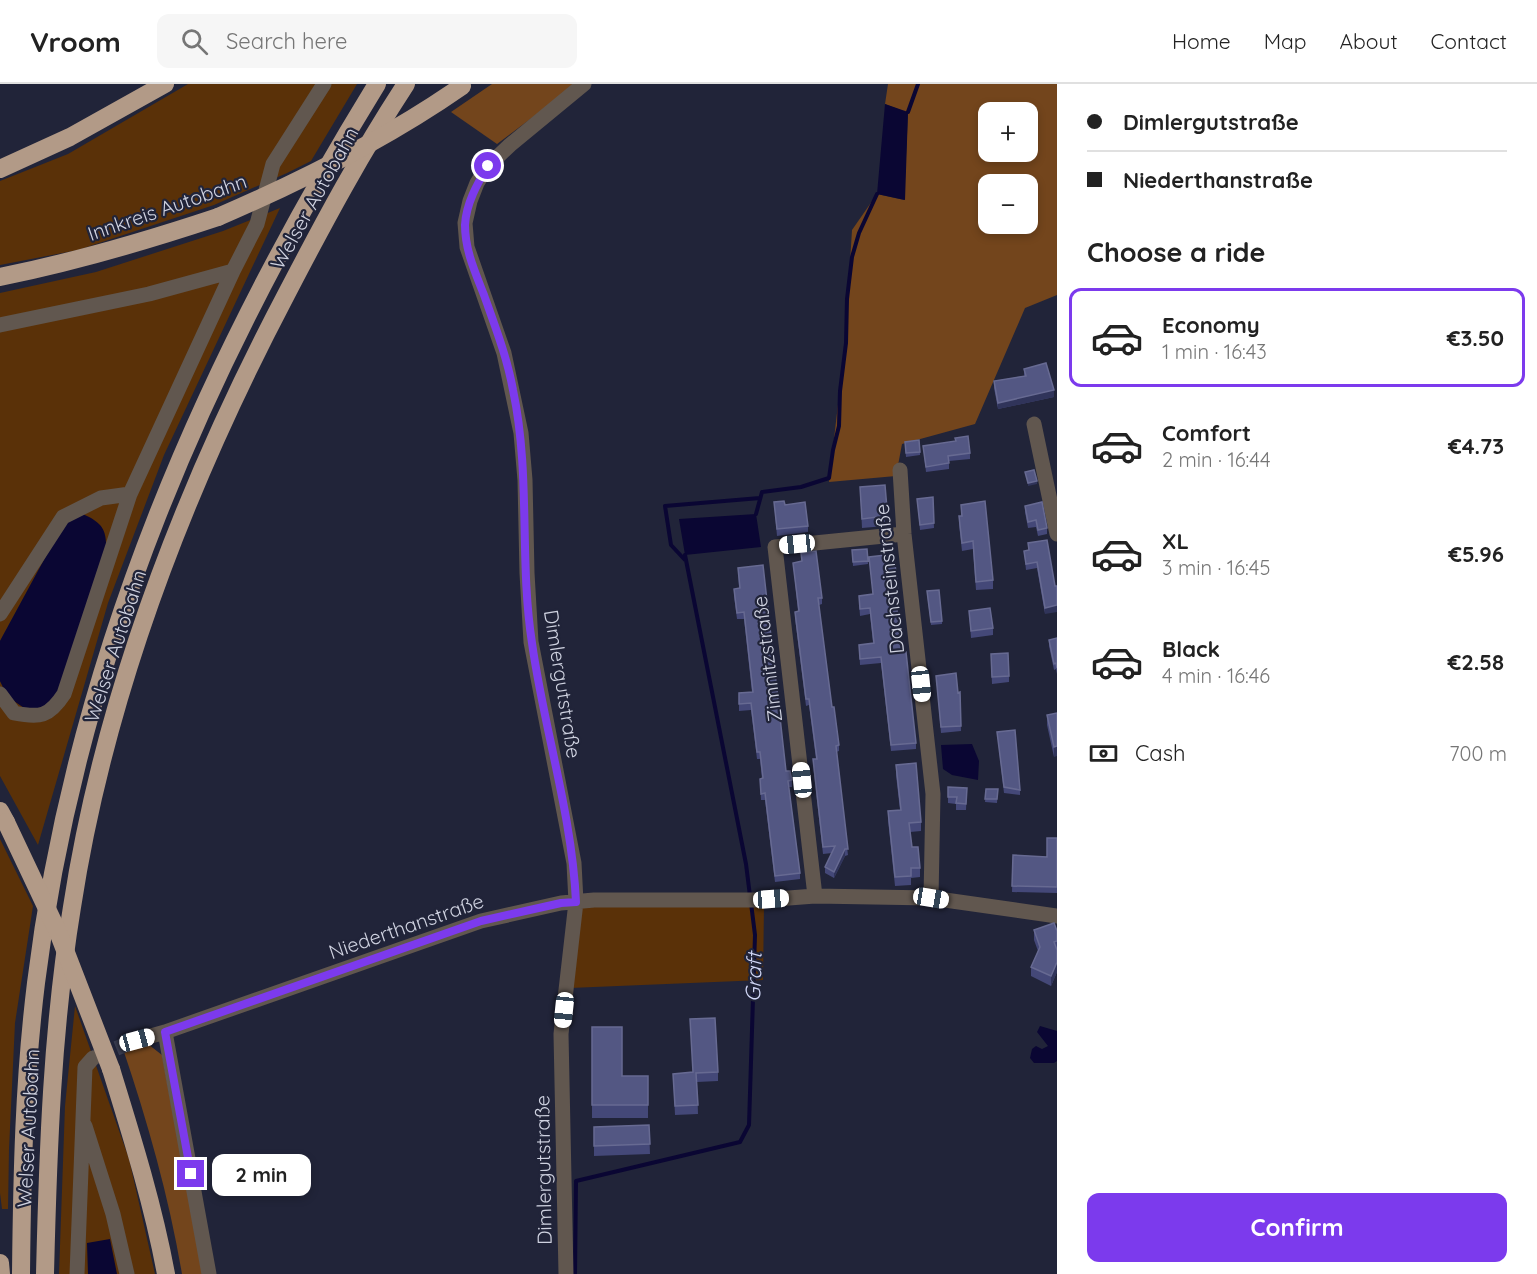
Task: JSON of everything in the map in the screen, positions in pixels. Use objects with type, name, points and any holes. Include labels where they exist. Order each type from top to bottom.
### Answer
[{"type":"highway","points":[[0,169],[70,137],[165,84]]},
{"type":"highway","name":"Welser Autobahn","points":[[21,1274],[25,1094],[36,981],[52,877],[66,811],[106,659],[138,562],[163,498],[218,373],[305,205],[377,84]]},
{"type":"highway","name":"Welser Autobahn","points":[[45,1274],[51,1081],[59,998],[72,905],[109,737],[139,636],[179,526],[254,355],[348,180],[406,84]]},
{"type":"highway","name":"Innkreis Autobahn","points":[[0,277],[77,261],[142,243],[218,217],[273,194],[338,162],[424,112],[464,85]]},
{"type":"highway","points":[[3,816],[58,932],[81,986],[111,1069],[139,1157],[158,1231],[166,1274]]},
{"type":"highway","points":[[0,1263],[1,1274]]},
{"type":"street","points":[[0,694],[14,713],[36,717],[54,709],[64,694],[130,494],[233,271],[257,225],[273,164],[324,84]]},
{"type":"street","name":"Dimlergutstraße","points":[[566,1274],[561,1034],[576,902],[574,863],[531,642],[521,433],[504,353],[467,247],[465,223],[474,192],[488,166],[584,84]]},
{"type":"street","points":[[0,325],[138,296],[233,271]]},
{"type":"street","points":[[1034,424],[1057,534]]},
{"type":"street","name":"Dachsteinstraße","points":[[900,470],[904,534],[933,794],[931,898]]},
{"type":"street","points":[[0,614],[63,517],[101,498],[130,494]]},
{"type":"street","name":"Zimnitzstraße","points":[[815,896],[776,547],[904,534]]},
{"type":"street","name":"Niederthanstraße","points":[[137,1040],[481,921],[561,903],[594,900],[763,900],[815,896],[931,898],[1057,916]]},
{"type":"street","points":[[165,1032],[209,1274]]},
{"type":"street","points":[[77,1274],[85,1067],[93,1058]]},
{"type":"street","points":[[82,1115],[113,1214],[128,1274]]},
{"type":"shaded area","points":[[188,84],[357,84],[311,161],[214,205],[78,250],[0,265],[0,181],[68,154]]},
{"type":"shaded area","points":[[492,84],[577,84],[497,144],[451,112]]},
{"type":"shaded area","points":[[888,84],[1057,84],[1057,295],[1025,308],[975,424],[902,444],[896,476],[829,482],[845,344],[852,230],[877,194],[904,200],[908,113],[885,104]]},
{"type":"shaded area","points":[[885,104],[908,112],[905,200],[877,194]]},
{"type":"shaded area","points":[[280,208],[164,455],[108,603],[38,845],[0,776],[0,681],[8,697],[51,547],[0,641],[0,293],[96,272],[223,231]]},
{"type":"shaded area","points":[[83,514],[94,520],[104,531],[106,548],[59,692],[46,707],[27,710],[8,697],[0,681],[0,641],[66,523]]},
{"type":"shaded area","points":[[756,514],[761,547],[685,555],[679,519]]},
{"type":"shaded area","points":[[972,744],[979,761],[978,780],[952,775],[943,769],[941,745]]},
{"type":"shaded area","points":[[0,839],[33,906],[15,1023],[8,1209],[2,1209],[0,1193]]},
{"type":"shaded area","points":[[764,904],[763,980],[570,988],[582,906]]},
{"type":"shaded area","points":[[75,1006],[129,1159],[155,1274],[59,1274],[65,1106]]},
{"type":"shaded area","points":[[1040,1026],[1057,1031],[1057,1061],[1054,1063],[1034,1063],[1030,1058],[1032,1049],[1036,1046],[1042,1049],[1048,1046],[1037,1032]]},
{"type":"shaded area","points":[[144,1041],[162,1055],[203,1274],[182,1274],[157,1160],[123,1049]]},
{"type":"shaded area","points":[[110,1239],[117,1274],[88,1274],[87,1243]]},
{"type":"building","points":[[1046,363],[1054,390],[998,403],[994,381],[1026,376],[1024,369]]},
{"type":"building","points":[[968,436],[970,453],[948,456],[949,463],[926,467],[923,446],[956,441],[955,438]]},
{"type":"building","points":[[919,440],[920,452],[906,453],[905,442]]},
{"type":"building","points":[[1034,470],[1037,481],[1028,483],[1025,472]]},
{"type":"building","points":[[885,485],[887,509],[884,509],[885,516],[862,519],[860,487]]},
{"type":"building","points":[[933,497],[934,523],[920,525],[917,499]]},
{"type":"building","points":[[784,501],[785,505],[805,502],[808,526],[777,529],[774,502]]},
{"type":"building","points":[[985,501],[993,580],[976,582],[973,541],[962,543],[959,516],[962,516],[961,505]]},
{"type":"building","points":[[1042,502],[1047,528],[1038,530],[1036,520],[1028,522],[1025,506]]},
{"type":"building","points":[[1047,540],[1055,586],[1057,586],[1057,605],[1045,608],[1037,562],[1026,564],[1024,551],[1029,550],[1028,543]]},
{"type":"building","points":[[867,549],[868,561],[853,562],[852,550]]},
{"type":"building","points":[[816,551],[822,598],[818,598],[839,745],[836,746],[848,849],[845,849],[834,872],[825,867],[835,846],[823,847],[813,759],[817,759],[809,699],[806,699],[795,612],[799,611],[793,563],[802,561],[801,553]]},
{"type":"building","points":[[894,554],[898,593],[895,593],[902,652],[906,652],[916,743],[891,745],[881,657],[860,659],[859,645],[874,643],[870,608],[860,609],[859,596],[873,594],[869,557]]},
{"type":"building","points":[[763,565],[786,771],[790,771],[792,780],[788,781],[800,873],[775,876],[765,793],[761,794],[760,779],[763,778],[760,752],[757,752],[751,703],[739,704],[739,693],[753,692],[744,612],[737,613],[734,589],[740,588],[738,568]]},
{"type":"building","points":[[939,590],[942,621],[931,622],[927,591]]},
{"type":"building","points":[[990,608],[993,628],[971,631],[969,611]]},
{"type":"building","points":[[1057,638],[1057,668],[1049,640]]},
{"type":"building","points":[[1008,653],[1009,676],[992,677],[991,654]]},
{"type":"building","points":[[956,673],[958,693],[960,692],[961,726],[941,727],[936,676]]},
{"type":"building","points":[[1057,713],[1057,746],[1054,747],[1047,715]]},
{"type":"building","points":[[1015,730],[1020,790],[1004,787],[997,732]]},
{"type":"building","points":[[916,763],[921,822],[909,823],[912,847],[918,847],[920,868],[911,868],[911,876],[895,877],[888,811],[901,810],[896,765]]},
{"type":"building","points":[[948,787],[967,788],[966,804],[956,803],[957,797],[948,797]]},
{"type":"building","points":[[986,789],[998,789],[997,799],[985,799]]},
{"type":"building","points":[[1047,838],[1057,838],[1057,887],[1012,886],[1013,855],[1047,857]]},
{"type":"building","points":[[1054,923],[1057,931],[1057,941],[1054,942],[1057,962],[1051,976],[1031,967],[1040,947],[1034,930]]},
{"type":"building","points":[[715,1018],[718,1072],[696,1073],[698,1105],[675,1106],[673,1074],[693,1072],[690,1019]]},
{"type":"building","points":[[592,1027],[622,1027],[622,1076],[648,1076],[648,1105],[592,1105]]},
{"type":"building","points":[[649,1125],[650,1144],[594,1146],[594,1127]]},
{"type":"waterway","points":[[908,112],[918,84]]},
{"type":"waterway","points":[[756,514],[762,492],[801,487],[829,478],[839,426],[852,257],[859,233],[877,194]]},
{"type":"waterway","points":[[685,560],[671,545],[665,506],[760,498]]},
{"type":"waterway","name":"Graft","points":[[685,555],[746,864],[750,896]]},
{"type":"waterway","name":"Graft","points":[[575,1274],[576,1181],[740,1142],[749,1125],[755,935],[751,903]]},
{"type":"tunnel","points":[[95,1057],[137,1040]]},
{"type":"route","points":[[191,1174],[165,1032],[481,921],[561,903],[576,902],[574,863],[531,642],[521,433],[504,353],[467,247],[465,223],[470,201],[477,183],[488,166]]}]
